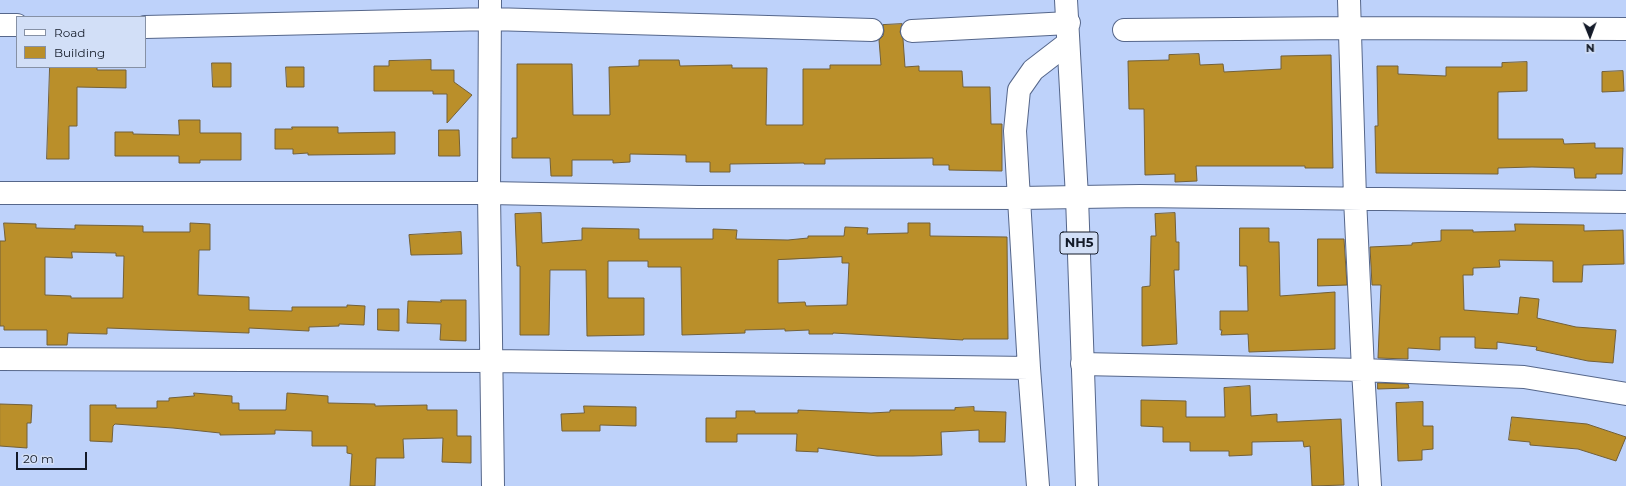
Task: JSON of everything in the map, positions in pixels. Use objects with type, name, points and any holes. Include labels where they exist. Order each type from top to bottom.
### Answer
[{"type":"main road","name":"NH5","points":[[1066,0],[1078,197],[1082,364],[1087,486]]},
{"type":"main road","points":[[1349,0],[1355,198],[1370,486]]},
{"type":"main road","points":[[490,10],[489,193],[493,486]]},
{"type":"main road","points":[[146,26],[185,27],[490,10],[872,30]]},
{"type":"main road","points":[[0,25],[16,25]]},
{"type":"main road","points":[[1124,30],[1349,28],[1626,29]]},
{"type":"main road","points":[[912,31],[1069,33]]},
{"type":"main road","points":[[1038,486],[1029,368],[1015,131],[1019,90],[1033,70],[1069,33]]},
{"type":"main road","points":[[0,193],[489,193],[698,197],[1020,198],[1140,196],[1626,202]]},
{"type":"main road","points":[[0,359],[492,361],[1029,368]]},
{"type":"main road","points":[[1082,364],[1363,370],[1524,377],[1626,394]]},
{"type":"building","points":[[902,24],[900,32],[903,39],[905,67],[919,66],[919,71],[962,71],[963,87],[990,87],[991,124],[1002,124],[1002,171],[949,170],[949,165],[933,165],[933,158],[825,159],[825,164],[730,164],[730,172],[710,172],[710,162],[686,162],[686,155],[630,154],[630,162],[613,163],[613,160],[572,160],[572,176],[551,176],[550,158],[512,158],[512,138],[517,138],[517,64],[572,64],[573,115],[610,115],[609,67],[639,66],[639,60],[679,60],[680,66],[732,65],[732,68],[767,68],[766,125],[803,125],[803,69],[830,69],[830,65],[881,65],[879,40],[883,36],[883,25]]},
{"type":"building","points":[[1199,54],[1200,65],[1223,64],[1224,72],[1281,69],[1281,56],[1331,55],[1333,168],[1305,168],[1305,166],[1196,166],[1197,181],[1175,182],[1175,174],[1145,175],[1144,109],[1129,109],[1128,61],[1169,60],[1169,55]]},
{"type":"building","points":[[431,60],[431,70],[454,70],[454,82],[472,95],[447,123],[447,94],[433,94],[433,91],[374,91],[374,66],[389,66],[389,61]]},
{"type":"building","points":[[1527,62],[1527,91],[1498,92],[1498,139],[1563,139],[1564,144],[1595,143],[1595,148],[1623,148],[1622,174],[1596,174],[1596,178],[1575,178],[1574,168],[1532,167],[1498,168],[1498,174],[1376,173],[1375,126],[1378,126],[1377,66],[1398,66],[1398,74],[1446,76],[1446,67],[1502,67],[1502,63]]},
{"type":"building","points":[[212,63],[231,63],[231,87],[213,87]]},
{"type":"building","points":[[286,67],[304,67],[304,87],[287,87]]},
{"type":"building","points":[[50,68],[97,68],[97,70],[126,70],[126,88],[77,87],[77,126],[69,126],[69,159],[47,159]]},
{"type":"building","points":[[1623,71],[1624,91],[1602,92],[1602,72]]},
{"type":"building","points":[[179,120],[200,120],[200,133],[241,133],[241,160],[200,160],[200,163],[179,163],[179,156],[115,156],[115,132],[179,135]]},
{"type":"building","points":[[292,127],[338,127],[338,133],[395,132],[395,154],[308,155],[308,153],[293,154],[293,149],[275,149],[275,129],[292,129]]},
{"type":"building","points":[[439,130],[459,130],[460,156],[439,156]]},
{"type":"building","points":[[541,213],[542,243],[582,240],[582,228],[639,229],[639,239],[713,239],[713,229],[737,230],[736,239],[788,240],[808,238],[808,236],[844,236],[845,227],[868,228],[867,234],[908,233],[908,223],[930,223],[930,236],[1007,237],[1008,339],[963,340],[833,333],[809,334],[809,330],[785,331],[785,329],[745,330],[745,333],[682,335],[681,267],[648,267],[648,261],[608,261],[608,298],[644,298],[644,335],[587,336],[586,270],[550,270],[549,335],[520,335],[520,266],[517,266],[515,214]],"holes":[[[842,257],[842,263],[849,263],[847,305],[806,306],[805,302],[778,303],[778,260]]]},
{"type":"building","points":[[1175,213],[1176,242],[1179,242],[1179,270],[1174,270],[1177,344],[1142,346],[1142,287],[1150,286],[1151,236],[1156,236],[1155,214]]},
{"type":"building","points":[[4,223],[36,224],[36,228],[75,229],[75,225],[143,226],[143,232],[190,232],[190,223],[210,224],[210,250],[199,250],[198,295],[249,297],[249,310],[292,311],[292,307],[347,307],[347,305],[365,306],[364,325],[339,324],[339,326],[309,327],[309,331],[249,328],[249,333],[107,328],[107,334],[68,333],[67,345],[47,345],[47,330],[4,330],[4,326],[0,326],[0,241],[5,241]],"holes":[[[72,252],[116,253],[116,256],[124,256],[123,298],[71,298],[71,296],[45,295],[45,257],[72,258]]]},
{"type":"building","points":[[1515,224],[1584,225],[1584,231],[1623,230],[1624,264],[1583,265],[1582,282],[1553,282],[1553,261],[1499,260],[1500,267],[1473,268],[1473,275],[1463,275],[1464,310],[1518,314],[1520,297],[1539,299],[1537,318],[1576,327],[1616,330],[1613,363],[1588,361],[1536,350],[1537,347],[1497,342],[1497,349],[1475,348],[1475,337],[1440,337],[1440,350],[1408,348],[1408,359],[1378,358],[1381,285],[1372,285],[1370,247],[1412,245],[1412,243],[1441,241],[1441,230],[1473,230],[1473,232],[1515,231]]},
{"type":"building","points":[[1240,228],[1269,228],[1269,242],[1279,242],[1280,296],[1335,292],[1335,349],[1249,352],[1248,334],[1221,335],[1222,330],[1220,330],[1220,311],[1248,311],[1247,266],[1240,266]]},
{"type":"building","points":[[461,232],[462,254],[411,255],[409,235]]},
{"type":"building","points":[[1318,239],[1344,239],[1347,285],[1318,286]]},
{"type":"building","points":[[441,300],[466,300],[466,341],[440,340],[441,324],[407,323],[408,301],[441,302]]},
{"type":"building","points":[[378,309],[399,309],[399,331],[378,330]]},
{"type":"building","points":[[1378,383],[1408,384],[1409,388],[1378,389]]},
{"type":"building","points":[[1250,386],[1251,416],[1277,414],[1277,422],[1341,419],[1344,485],[1312,486],[1310,446],[1304,447],[1303,441],[1252,442],[1252,455],[1229,456],[1229,451],[1190,451],[1190,442],[1163,442],[1163,427],[1141,426],[1141,400],[1186,401],[1186,417],[1225,417],[1224,388]]},
{"type":"building","points":[[194,393],[232,396],[232,403],[239,403],[239,410],[286,410],[287,393],[328,396],[328,403],[375,404],[375,406],[427,405],[427,410],[457,410],[457,436],[471,436],[471,463],[442,462],[443,438],[403,439],[404,458],[376,458],[375,486],[350,486],[352,454],[347,453],[347,446],[312,446],[312,431],[275,430],[275,434],[220,435],[220,433],[173,428],[115,424],[113,426],[112,442],[90,441],[90,405],[116,405],[116,408],[157,408],[157,401],[169,401],[169,398],[194,396]]},
{"type":"building","points":[[1423,402],[1423,426],[1433,426],[1433,449],[1422,450],[1422,460],[1398,461],[1396,403]]},
{"type":"building","points":[[0,404],[32,405],[31,423],[27,423],[27,448],[0,446]]},
{"type":"building","points":[[584,406],[636,407],[636,426],[600,425],[600,431],[562,431],[561,414],[584,413]]},
{"type":"building","points":[[974,407],[974,411],[1006,412],[1005,442],[979,442],[979,430],[941,432],[942,455],[877,456],[818,448],[818,452],[796,451],[797,434],[737,434],[737,442],[706,442],[706,418],[736,418],[736,411],[755,411],[755,413],[798,413],[798,410],[871,413],[890,412],[890,410],[955,410],[955,408]]},
{"type":"building","points":[[1512,417],[1587,424],[1626,437],[1616,461],[1578,449],[1530,445],[1530,442],[1509,440]]}]
